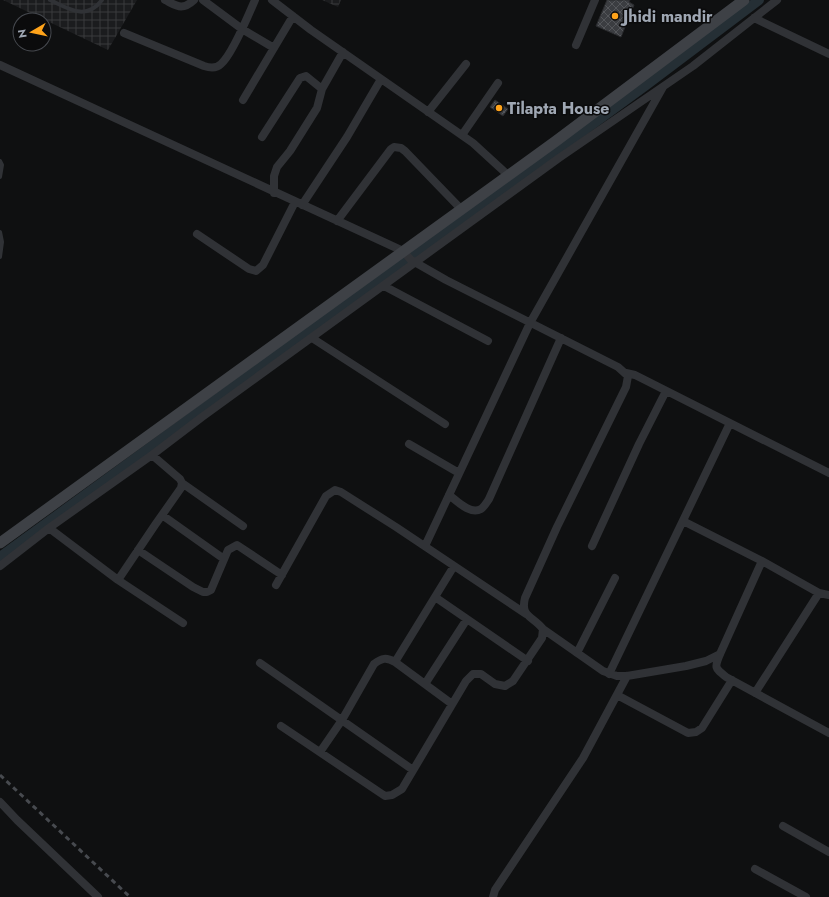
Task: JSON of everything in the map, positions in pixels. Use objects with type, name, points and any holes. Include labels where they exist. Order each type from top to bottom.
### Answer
[{"type":"street","points":[[164,0],[181,7],[186,6],[194,0]]},
{"type":"street","points":[[203,0],[242,28],[274,48]]},
{"type":"street","points":[[124,33],[210,68],[216,67],[222,64],[228,56],[256,0]]},
{"type":"street","points":[[272,0],[343,52],[462,135],[479,148],[508,175]]},
{"type":"street","points":[[576,45],[595,0]]},
{"type":"street","points":[[0,566],[49,528],[384,286],[409,257],[461,209],[646,75],[744,0]]},
{"type":"street","points":[[0,543],[409,257],[559,158],[693,66],[777,0]]},
{"type":"street","points":[[243,100],[293,16]]},
{"type":"street","points":[[754,18],[829,54]]},
{"type":"street","points":[[274,193],[274,176],[277,167],[290,152],[317,108],[322,89],[343,52]]},
{"type":"street","points":[[0,64],[62,94],[139,128],[274,193],[337,221],[409,257],[446,280],[618,367],[626,373],[639,377],[829,473]]},
{"type":"street","points":[[428,112],[466,64]]},
{"type":"street","points":[[262,138],[300,78],[306,76],[322,89]]},
{"type":"street","points":[[197,234],[249,269],[256,271],[263,264],[299,204],[347,137],[381,79]]},
{"type":"street","points":[[462,135],[498,83]]},
{"type":"street","points":[[425,546],[530,323],[663,86]]},
{"type":"street","points":[[337,221],[394,147],[401,148],[405,151],[461,209]]},
{"type":"street","points":[[384,286],[488,341]]},
{"type":"street","points":[[312,338],[445,424]]},
{"type":"street","points":[[449,495],[468,508],[476,511],[482,508],[489,499],[561,338]]},
{"type":"street","points":[[526,614],[523,606],[525,598],[557,527],[626,387],[628,376],[626,373]]},
{"type":"street","points":[[592,546],[639,444],[666,391]]},
{"type":"street","points":[[609,674],[730,423]]},
{"type":"street","points":[[409,444],[459,473]]},
{"type":"street","points":[[152,455],[182,483],[243,526]]},
{"type":"street","points":[[118,580],[181,488],[182,483]]},
{"type":"street","points":[[276,585],[326,496],[335,490],[341,492],[425,546],[526,614],[543,629],[577,654],[609,674],[627,676],[706,661],[720,654]]},
{"type":"street","points":[[162,515],[224,559]]},
{"type":"street","points":[[683,521],[762,561],[818,593],[829,595]]},
{"type":"street","points":[[49,528],[118,580],[182,623]]},
{"type":"street","points":[[138,550],[193,587],[203,592],[211,590],[228,550],[237,545],[282,575]]},
{"type":"street","points":[[762,561],[720,654],[716,664],[717,670],[755,693],[829,733]]},
{"type":"street","points":[[395,662],[454,566]]},
{"type":"street","points":[[577,654],[615,578]]},
{"type":"street","points":[[755,693],[818,593]]},
{"type":"street","points":[[435,597],[528,661]]},
{"type":"street","points":[[425,684],[468,619]]},
{"type":"street","points":[[281,726],[385,796],[392,795],[402,789],[466,681],[473,674],[481,674],[495,684],[505,686],[513,681],[528,661],[542,638],[543,629]]},
{"type":"street","points":[[320,752],[342,720],[374,664],[381,659],[388,658],[395,662],[452,704]]},
{"type":"street","points":[[260,663],[413,770]]},
{"type":"street","points":[[493,897],[495,890],[583,758],[627,676]]},
{"type":"street","points":[[617,695],[688,733],[696,732],[702,728],[732,680]]},
{"type":"street","points":[[0,802],[98,897]]},
{"type":"street","points":[[783,826],[829,852]]},
{"type":"street","points":[[755,869],[806,897]]},
{"type":"lane","points":[[50,0],[77,12],[86,12],[93,9],[102,0]]},
{"type":"lane","points":[[0,161],[2,165],[0,177]]},
{"type":"lane","points":[[0,232],[2,242],[0,257]]},
{"type":"shaded area","points":[[3,0],[137,0],[108,50],[52,23],[52,12],[28,12]]},
{"type":"shaded area","points":[[322,0],[341,0],[338,7]]},
{"type":"building","name":"Jhidi mandir","points":[[607,0],[630,0],[629,2],[634,5],[621,37],[596,26]]},
{"type":"building","name":"Tilapta House","points":[[495,100],[508,109],[503,116],[490,107]]},
{"type":"waterway","points":[[0,557],[645,86],[759,0]]},
{"type":"railway","points":[[0,775],[130,897]]},
{"type":"place","name":"Jhidi mandir","points":[[615,16]]},
{"type":"place","name":"Tilapta House","points":[[499,108]]}]
